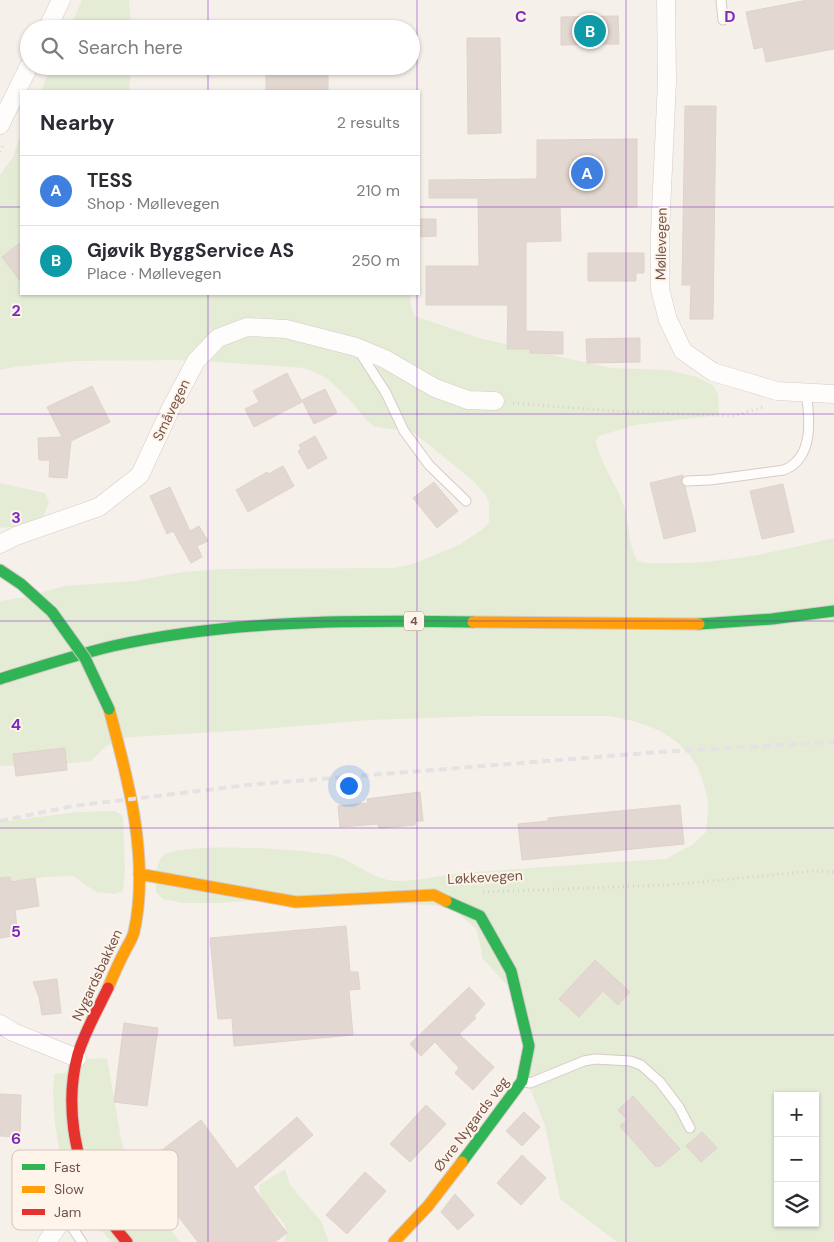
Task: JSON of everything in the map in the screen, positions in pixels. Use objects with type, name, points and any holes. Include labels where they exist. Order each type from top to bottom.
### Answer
[{"type":"main road","name":"Nygardsbakken","points":[[0,570],[21,584],[52,612],[80,648],[109,709],[134,815],[139,874],[134,932],[87,1032],[78,1058],[73,1089],[75,1136],[79,1150]]},
{"type":"main road","name":"4","points":[[0,679],[74,656],[114,646],[182,634],[268,625],[411,621],[698,624],[772,619],[834,611]]},
{"type":"main road","name":"Løkkevegen","points":[[139,874],[296,902],[434,894]]},
{"type":"main road","name":"Øvre Nygards veg","points":[[394,1242],[434,1198],[491,1125],[522,1081],[529,1046],[511,970],[480,916],[434,894]]},
{"type":"main road","name":"Nygardsbakken","points":[[117,1230],[127,1242]]},
{"type":"street","points":[[51,20],[61,0]]},
{"type":"street","name":"Møllevegen","points":[[666,0],[667,81],[660,233],[660,289],[668,320],[683,351],[713,372],[777,391],[834,394]]},
{"type":"street","points":[[0,125],[25,75]]},
{"type":"street","name":"Småvegen","points":[[0,544],[16,536],[99,507],[140,475],[171,408],[196,361],[218,338],[247,327],[286,329],[356,347],[385,359],[435,388],[468,400],[495,401]]},
{"type":"street","points":[[0,1024],[13,1032],[78,1058]]},
{"type":"street","points":[[47,1242],[55,1230]]},
{"type":"lane","points":[[721,0],[723,20]]},
{"type":"lane","points":[[356,347],[386,393],[404,431],[429,465],[466,501]]},
{"type":"lane","points":[[687,481],[710,480],[790,468],[800,458],[808,437],[810,416],[806,393]]},
{"type":"lane","points":[[522,1081],[530,1083],[584,1061],[630,1061],[640,1065],[660,1082],[679,1107],[690,1128]]},
{"type":"lane","points":[[74,1230],[82,1242]]},
{"type":"path","points":[[495,401],[612,411],[734,416],[770,404]]},
{"type":"path","name":"Løkkevegen","points":[[481,892],[668,885],[812,871],[834,872]]},
{"type":"green space","points":[[82,0],[129,0],[130,20],[73,20]]},
{"type":"green space","points":[[47,75],[130,75],[129,90],[41,90]]},
{"type":"green space","points":[[20,136],[20,295],[410,295],[411,307],[415,316],[479,338],[611,368],[669,370],[697,377],[714,386],[718,395],[719,415],[635,425],[599,436],[596,440],[600,457],[623,504],[630,541],[638,561],[658,564],[738,558],[834,538],[834,1242],[617,1242],[560,1199],[545,1125],[525,1076],[520,999],[482,958],[476,929],[455,911],[435,905],[260,900],[182,903],[163,899],[156,892],[157,868],[163,856],[173,851],[193,849],[278,849],[326,854],[339,857],[383,878],[398,881],[462,873],[666,859],[692,845],[706,832],[708,808],[707,796],[699,770],[691,756],[668,736],[639,723],[608,716],[484,716],[369,720],[122,738],[105,747],[91,761],[52,765],[0,766],[0,601],[26,597],[64,586],[134,581],[183,572],[223,569],[394,568],[413,564],[459,545],[483,529],[489,522],[489,503],[485,494],[472,480],[413,432],[376,427],[368,422],[350,400],[329,380],[304,368],[186,360],[74,361],[0,370],[0,175],[13,157]]},
{"type":"green space","points":[[0,483],[45,493],[49,502],[42,519],[34,525],[0,528]]},
{"type":"green space","points":[[115,811],[123,816],[125,873],[123,891],[115,894],[96,892],[73,876],[44,877],[0,887],[0,822],[77,812]]},
{"type":"green space","points":[[107,1058],[125,1150],[60,1150],[54,1111],[54,1074],[64,1073],[88,1059]]},
{"type":"green space","points":[[285,1169],[290,1185],[321,1221],[329,1242],[284,1242],[286,1230],[284,1224],[263,1200],[259,1185]]},
{"type":"green space","points":[[101,1230],[171,1230],[180,1242],[112,1242]]},
{"type":"building","points":[[808,0],[834,0],[834,49],[766,62],[763,47],[754,49],[746,12]]},
{"type":"building","points":[[618,16],[619,44],[561,45],[561,17]]},
{"type":"building","points":[[467,38],[500,38],[501,133],[468,134]]},
{"type":"building","points":[[266,75],[328,75],[328,90],[266,90]]},
{"type":"building","points":[[685,106],[716,106],[713,319],[690,319],[691,285],[682,285]]},
{"type":"building","points":[[637,139],[637,207],[560,207],[561,241],[526,242],[526,331],[563,332],[563,354],[530,353],[530,349],[507,349],[508,305],[426,305],[426,266],[479,266],[478,198],[429,198],[429,180],[537,179],[537,140]]},
{"type":"building","points":[[420,219],[436,219],[436,236],[420,237]]},
{"type":"building","points":[[20,243],[20,281],[2,257]]},
{"type":"building","points":[[588,253],[644,253],[644,273],[636,273],[636,281],[588,281]]},
{"type":"building","points":[[640,338],[640,362],[587,363],[586,339]]},
{"type":"building","points":[[287,373],[302,402],[254,427],[245,409],[259,402],[253,391]]},
{"type":"building","points":[[92,386],[110,422],[71,441],[67,478],[49,477],[50,460],[39,460],[38,438],[62,437],[47,407]]},
{"type":"building","points":[[325,389],[337,413],[314,424],[302,400]]},
{"type":"building","points":[[315,436],[327,458],[308,469],[298,451],[301,449],[299,445]]},
{"type":"building","points":[[283,466],[294,486],[248,512],[236,490],[267,472],[268,474]]},
{"type":"building","points":[[683,475],[681,482],[685,487],[696,531],[664,539],[650,483]]},
{"type":"building","points":[[434,482],[458,511],[437,528],[413,498]]},
{"type":"building","points":[[783,484],[794,532],[762,539],[750,491]]},
{"type":"building","points":[[170,487],[190,531],[199,526],[208,541],[197,546],[202,557],[191,563],[173,531],[167,534],[150,496]]},
{"type":"building","points":[[65,748],[67,770],[16,776],[13,754]]},
{"type":"building","points":[[420,792],[423,821],[415,821],[415,825],[379,828],[378,824],[340,827],[338,806],[368,803],[367,799]]},
{"type":"building","points":[[680,805],[684,844],[522,860],[518,824],[548,821],[548,818]]},
{"type":"building","points":[[10,877],[11,882],[35,878],[39,906],[15,910],[18,935],[0,938],[0,878]]},
{"type":"building","points":[[346,926],[350,972],[358,972],[360,989],[349,990],[353,1035],[234,1046],[232,1018],[218,1019],[210,938]]},
{"type":"building","points":[[595,960],[630,992],[618,1005],[603,991],[579,1017],[559,999]]},
{"type":"building","points":[[57,979],[61,1013],[42,1015],[39,997],[33,982]]},
{"type":"building","points":[[469,987],[485,1004],[474,1016],[476,1018],[459,1034],[494,1067],[473,1090],[455,1073],[459,1068],[435,1042],[421,1056],[410,1044]]},
{"type":"building","points":[[124,1023],[158,1028],[147,1106],[114,1102]]},
{"type":"building","points":[[0,1094],[21,1095],[20,1137],[0,1136]]},
{"type":"building","points":[[633,1096],[680,1149],[659,1167],[658,1165],[656,1167],[620,1126],[627,1120],[618,1110]]},
{"type":"building","points":[[426,1105],[446,1124],[410,1162],[390,1144]]},
{"type":"building","points":[[524,1112],[540,1127],[522,1146],[506,1131]]},
{"type":"building","points":[[297,1117],[313,1135],[253,1187],[287,1233],[275,1242],[198,1242],[178,1216],[178,1150],[162,1150],[201,1120],[237,1169]]},
{"type":"building","points":[[702,1132],[717,1148],[701,1162],[686,1146]]},
{"type":"building","points":[[522,1155],[546,1178],[521,1205],[497,1183]]},
{"type":"building","points":[[365,1172],[386,1191],[347,1234],[326,1215]]},
{"type":"building","points":[[455,1194],[474,1215],[458,1230],[441,1212]]},
{"type":"railway","points":[[0,821],[73,806],[257,784],[660,752],[834,742]]},
{"type":"traffic: fast","points":[[0,570],[21,584],[52,612]]},
{"type":"traffic: fast","points":[[699,624],[772,619],[834,611]]},
{"type":"traffic: fast","points":[[52,612],[85,658],[109,709]]},
{"type":"traffic: fast","points":[[0,679],[113,646],[157,637],[202,631],[247,626],[337,622],[473,622]]},
{"type":"traffic: fast","points":[[446,901],[480,916],[511,971],[529,1046],[522,1081],[462,1162]]},
{"type":"traffic: slow","points":[[473,622],[699,624]]},
{"type":"traffic: slow","points":[[108,988],[134,932],[140,876],[135,819],[109,709]]},
{"type":"traffic: slow","points":[[139,874],[296,902],[434,895],[446,901]]},
{"type":"traffic: slow","points":[[394,1242],[428,1206],[462,1162]]},
{"type":"traffic: jam","points":[[77,1150],[72,1110],[74,1072],[81,1045],[108,988]]},
{"type":"traffic: jam","points":[[117,1230],[127,1242]]},
{"type":"place","name":"Gjøvik ByggService AS","points":[[590,31]]},
{"type":"place","name":"TESS","points":[[587,173]]}]
